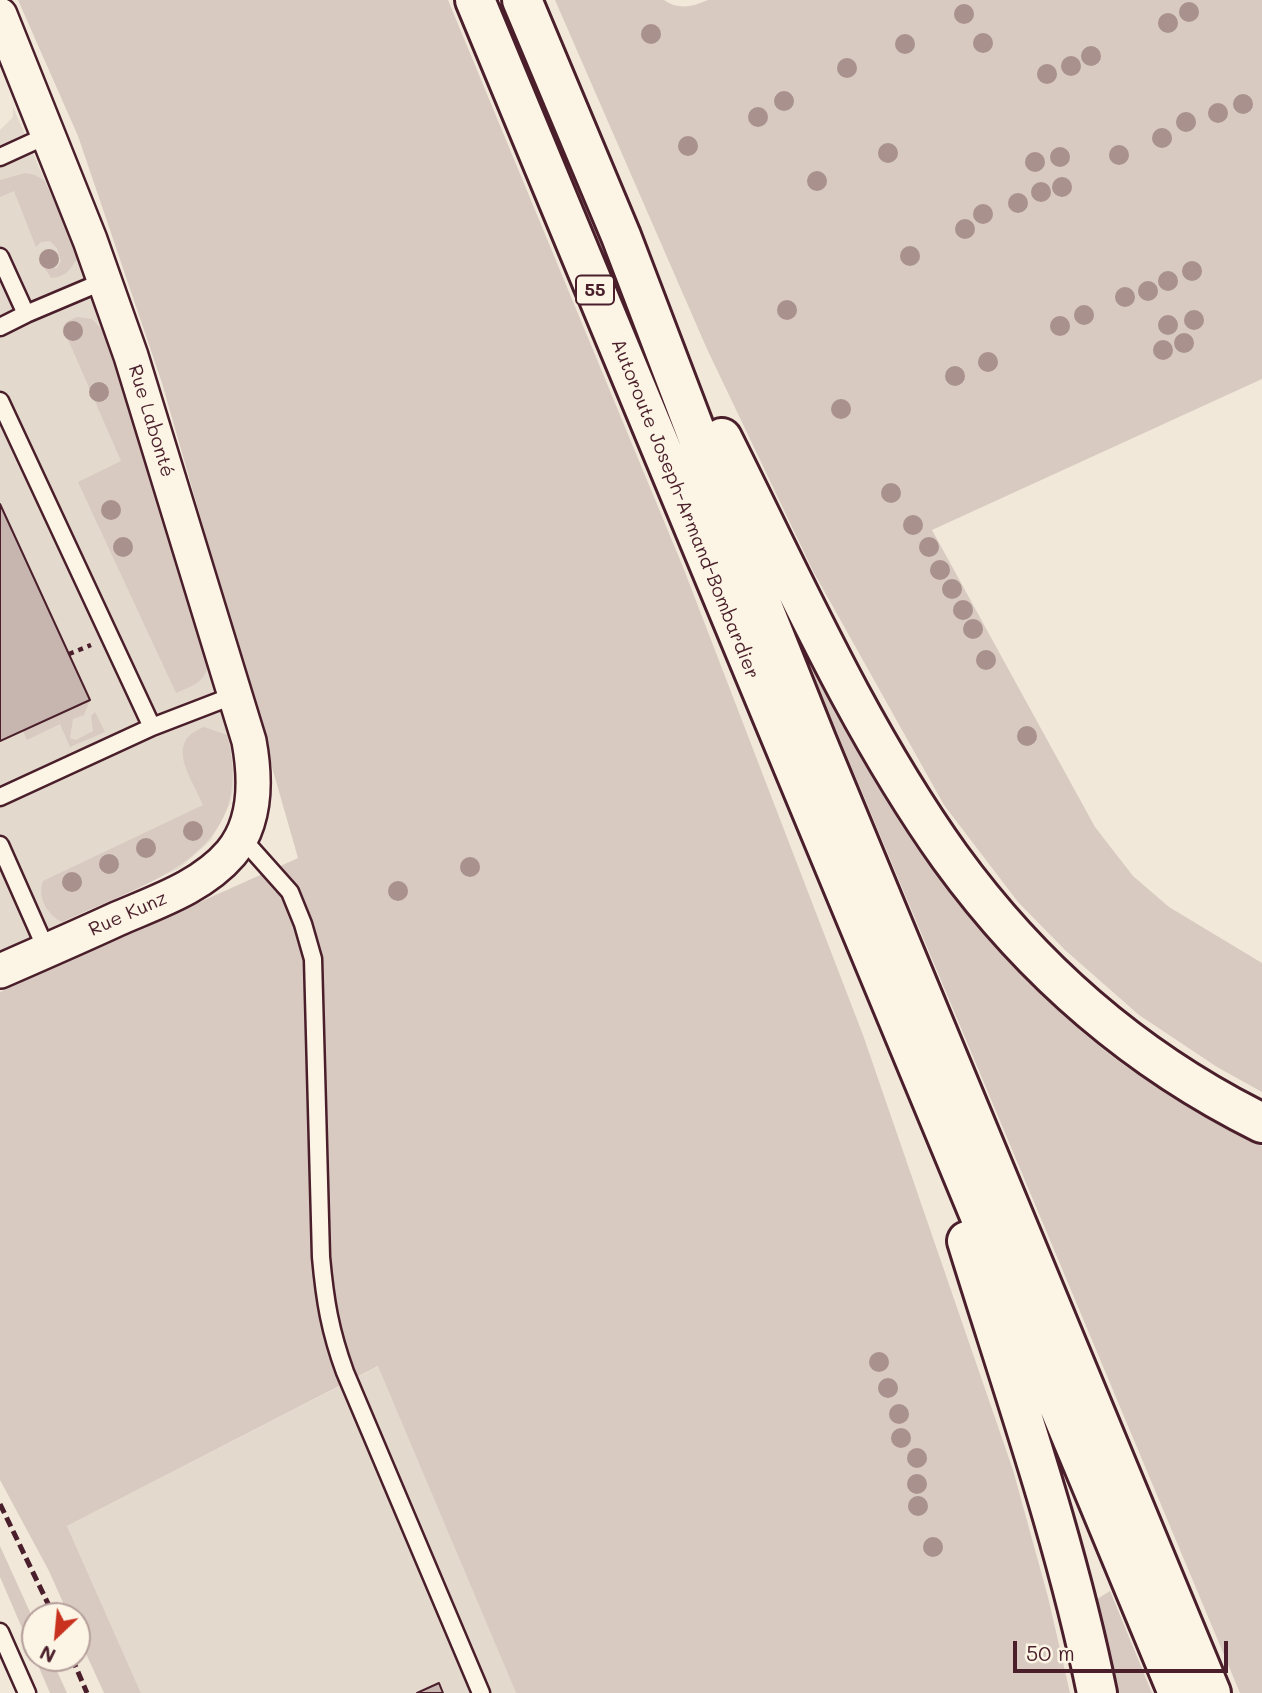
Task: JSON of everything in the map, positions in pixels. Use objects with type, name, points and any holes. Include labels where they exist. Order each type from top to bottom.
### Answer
[{"type":"highway","name":"Autoroute Joseph-Armand-Bombardier","points":[[475,0],[898,1018]]},
{"type":"highway","points":[[522,0],[621,236],[817,742],[1211,1693]]},
{"type":"highway","points":[[621,236],[856,704],[886,758],[950,857],[1019,941],[1097,1016],[1141,1051],[1189,1083],[1262,1123]]},
{"type":"highway","points":[[898,1018],[1046,1497],[1097,1693]]},
{"type":"highway","points":[[898,1018],[1178,1693]]},
{"type":"street","name":"Rue Labonté","points":[[0,15],[131,355],[249,741],[254,769],[254,792],[249,817],[241,837]]},
{"type":"street","name":"Rue Kunz","points":[[0,971],[194,883],[232,852],[241,837]]},
{"type":"lane","points":[[0,157],[48,135]]},
{"type":"lane","points":[[0,257],[26,314]]},
{"type":"lane","points":[[0,327],[104,281]]},
{"type":"lane","points":[[0,401],[152,727]]},
{"type":"lane","points":[[0,797],[152,727],[235,695]]},
{"type":"lane","points":[[241,837],[290,892],[313,959],[321,1257],[324,1298],[331,1332],[345,1372],[481,1693]]},
{"type":"lane","points":[[0,845],[47,951]]},
{"type":"lane","points":[[0,1632],[27,1693]]},
{"type":"shaded area","points":[[18,0],[448,0],[683,567],[863,1035],[1013,1470],[1048,1597],[1070,1693],[516,1693],[378,1366],[67,1526],[141,1693],[104,1693],[91,1665],[91,1602],[63,1602],[0,1480],[0,992],[298,858],[162,383],[78,136]]},
{"type":"shaded area","points":[[555,0],[664,0],[685,6],[708,0],[1262,0],[1262,379],[932,530],[1095,827],[1133,876],[1169,907],[1262,963],[1262,1092],[1217,1067],[1139,1015],[1065,950],[1018,902],[944,805],[813,571],[707,349]]},
{"type":"shaded area","points":[[13,107],[78,257],[134,425],[212,674],[231,748],[235,781],[230,804],[211,840],[180,868],[0,951],[0,130],[13,117]]},
{"type":"shaded area","points":[[25,173],[45,181],[78,257],[61,276],[51,278],[44,267],[57,268],[61,261],[57,248],[50,241],[41,242],[36,247],[14,191],[0,197],[0,180]]},
{"type":"shaded area","points":[[77,317],[92,319],[103,331],[208,662],[202,679],[176,693],[78,482],[121,461],[63,328],[66,322]]},
{"type":"shaded area","points":[[776,587],[843,720],[887,797],[935,869],[990,939],[1051,1004],[1116,1059],[1210,1120],[1262,1146],[1262,1693],[1240,1693]]},
{"type":"shaded area","points":[[90,700],[84,715],[73,719],[70,738],[76,740],[93,731],[91,716],[95,712],[105,732],[70,747],[60,724],[27,740],[23,731]]},
{"type":"shaded area","points":[[204,727],[227,735],[233,776],[227,809],[212,836],[189,858],[160,877],[62,922],[57,919],[42,899],[43,881],[203,805],[184,762],[183,751],[185,742],[192,734]]},
{"type":"shaded area","points":[[379,1366],[516,1693],[141,1693],[67,1526]]},
{"type":"shaded area","points":[[0,1546],[25,1602],[21,1602],[21,1626],[0,1577]]},
{"type":"shaded area","points":[[1110,1591],[1152,1693],[1117,1693],[1092,1602]]},
{"type":"shaded area","points":[[41,1672],[57,1672],[67,1693],[50,1693]]},
{"type":"building","points":[[0,504],[90,700],[0,741]]},
{"type":"building","points":[[439,1683],[443,1693],[417,1693]]},
{"type":"railway","points":[[0,1504],[47,1602]]},
{"type":"railway","points":[[78,1672],[87,1693]]}]
